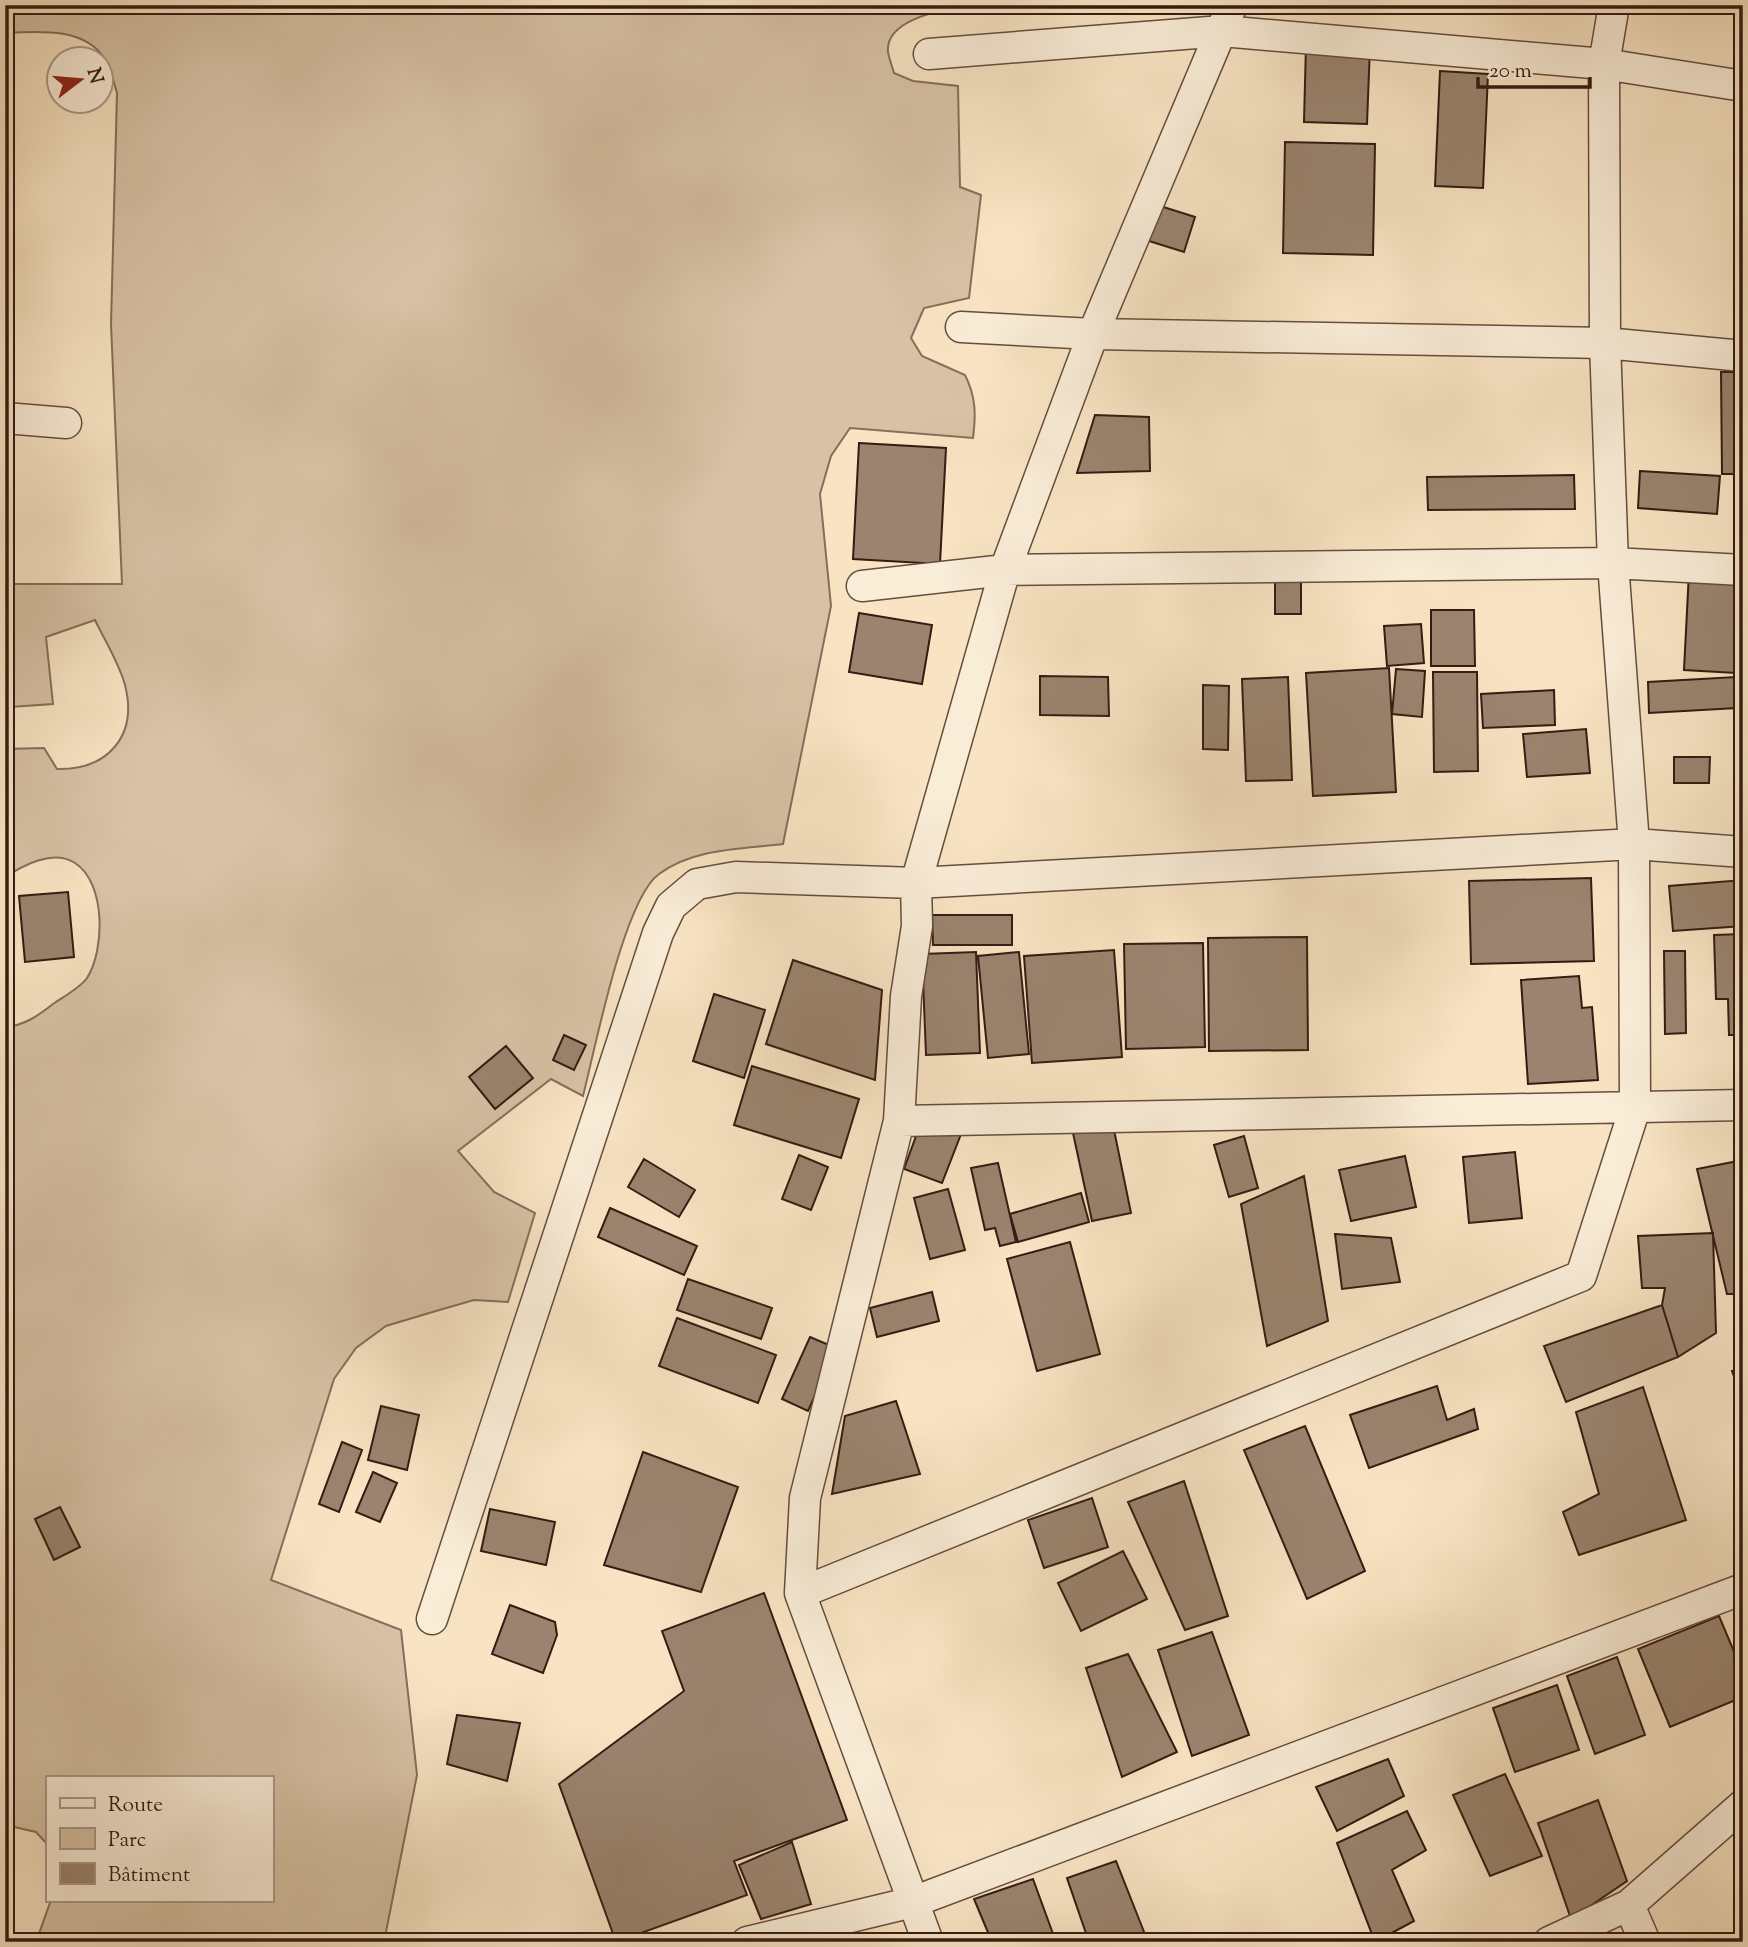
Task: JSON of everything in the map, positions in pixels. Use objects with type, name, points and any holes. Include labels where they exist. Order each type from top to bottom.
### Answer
[{"type":"street","points":[[800,1593],[1581,1276],[1635,1108],[1634,844],[1614,563],[1605,343],[1604,64],[1614,5]]},
{"type":"street","points":[[928,1942],[800,1593],[805,1498],[899,1121],[906,996],[917,926],[915,883],[1004,570],[1093,334],[1227,18]]},
{"type":"street","points":[[929,54],[1227,18],[1604,64],[1743,86]]},
{"type":"street","points":[[961,327],[1093,334],[1605,343],[1743,356]]},
{"type":"street","points":[[5,418],[66,423]]},
{"type":"street","points":[[862,586],[1004,570],[1614,563],[1743,570]]},
{"type":"street","points":[[432,1619],[659,933],[671,905],[697,884],[736,877],[915,883],[1634,844],[1743,852]]},
{"type":"street","points":[[899,1121],[1743,1105]]},
{"type":"street","points":[[747,1942],[913,1902],[1743,1589]]},
{"type":"street","points":[[1549,1942],[1629,1905],[1743,1805]]},
{"type":"street","points":[[1629,1905],[1645,1942]]},
{"type":"green space","points":[[5,5],[956,5],[956,8],[924,15],[903,26],[894,33],[888,52],[894,73],[913,81],[958,86],[960,187],[981,195],[969,298],[924,308],[911,338],[922,356],[965,375],[974,406],[973,438],[850,428],[831,456],[820,494],[831,606],[783,844],[703,854],[673,865],[659,874],[646,889],[623,943],[583,1096],[551,1079],[458,1151],[494,1192],[535,1213],[508,1302],[474,1300],[386,1326],[356,1348],[334,1379],[271,1580],[401,1630],[417,1775],[384,1942],[36,1942],[50,1902],[273,1902],[273,1776],[46,1776],[46,1843],[36,1832],[5,1825],[5,1027],[19,1025],[31,1019],[84,982],[93,966],[97,951],[99,918],[92,885],[75,863],[66,859],[39,860],[5,877],[5,749],[44,748],[57,769],[75,768],[91,763],[115,747],[123,734],[128,703],[119,669],[95,620],[46,637],[53,704],[10,707],[5,671],[5,584],[122,584],[111,324],[116,46],[92,46],[75,37],[32,32],[5,33]]},
{"type":"building","points":[[1306,44],[1370,46],[1367,124],[1304,122]]},
{"type":"building","points":[[1440,71],[1488,74],[1483,188],[1435,186]]},
{"type":"building","points":[[1285,142],[1375,144],[1373,255],[1283,253]]},
{"type":"building","points":[[1157,205],[1195,217],[1184,252],[1146,240]]},
{"type":"building","points":[[1721,372],[1743,372],[1743,474],[1722,474]]},
{"type":"building","points":[[1095,415],[1149,417],[1150,471],[1077,473]]},
{"type":"building","points":[[859,443],[946,448],[940,564],[853,559]]},
{"type":"building","points":[[1640,471],[1720,476],[1717,514],[1638,508]]},
{"type":"building","points":[[1574,475],[1575,509],[1428,510],[1427,477]]},
{"type":"building","points":[[1689,572],[1742,575],[1736,673],[1684,670]]},
{"type":"building","points":[[1275,578],[1301,578],[1301,614],[1275,614]]},
{"type":"building","points":[[1431,610],[1474,610],[1475,666],[1431,666]]},
{"type":"building","points":[[859,613],[932,625],[922,684],[849,672]]},
{"type":"building","points":[[1421,624],[1424,663],[1387,666],[1384,626]]},
{"type":"building","points":[[1389,668],[1396,792],[1313,796],[1306,673]]},
{"type":"building","points":[[1396,669],[1425,671],[1422,717],[1392,714]]},
{"type":"building","points":[[1433,672],[1477,672],[1478,771],[1434,772]]},
{"type":"building","points":[[1040,676],[1108,677],[1109,716],[1040,715]]},
{"type":"building","points":[[1288,677],[1292,780],[1246,781],[1242,679]]},
{"type":"building","points":[[1736,677],[1737,708],[1649,713],[1648,682]]},
{"type":"building","points":[[1203,685],[1229,686],[1228,750],[1203,749]]},
{"type":"building","points":[[1554,690],[1555,725],[1483,728],[1481,694]]},
{"type":"building","points":[[1586,729],[1590,773],[1527,777],[1523,734]]},
{"type":"building","points":[[1674,757],[1710,757],[1709,783],[1674,783]]},
{"type":"building","points":[[1591,878],[1594,961],[1471,964],[1469,881]]},
{"type":"building","points":[[1743,880],[1743,926],[1673,931],[1669,886]]},
{"type":"building","points":[[68,892],[74,957],[25,962],[19,896]]},
{"type":"building","points":[[932,915],[1012,915],[1012,945],[933,945]]},
{"type":"building","points":[[1743,934],[1743,1035],[1729,1035],[1728,999],[1716,999],[1714,935]]},
{"type":"building","points":[[1307,937],[1308,1050],[1209,1051],[1208,938]]},
{"type":"building","points":[[1203,943],[1205,1047],[1126,1049],[1124,944]]},
{"type":"building","points":[[1114,950],[1122,1057],[1032,1063],[1024,956]]},
{"type":"building","points":[[1664,951],[1685,951],[1686,1033],[1665,1034]]},
{"type":"building","points":[[976,952],[980,1053],[926,1055],[922,954]]},
{"type":"building","points":[[1019,952],[1029,1054],[988,1058],[978,956]]},
{"type":"building","points":[[793,960],[882,990],[875,1080],[766,1044]]},
{"type":"building","points":[[1579,976],[1582,1008],[1592,1007],[1598,1080],[1528,1084],[1521,980]]},
{"type":"building","points":[[714,994],[765,1010],[744,1078],[693,1061]]},
{"type":"building","points":[[564,1035],[586,1045],[574,1070],[553,1060]]},
{"type":"building","points":[[506,1046],[533,1078],[495,1109],[469,1077]]},
{"type":"building","points":[[752,1066],[859,1099],[841,1158],[734,1125]]},
{"type":"building","points":[[1113,1125],[1131,1213],[1092,1221],[1073,1133]]},
{"type":"building","points":[[919,1128],[963,1129],[942,1183],[904,1169]]},
{"type":"building","points":[[1244,1136],[1258,1188],[1229,1197],[1214,1145]]},
{"type":"building","points":[[1515,1152],[1522,1218],[1469,1223],[1463,1157]]},
{"type":"building","points":[[799,1155],[828,1167],[811,1210],[782,1199]]},
{"type":"building","points":[[1405,1156],[1416,1207],[1351,1221],[1339,1170]]},
{"type":"building","points":[[644,1159],[695,1190],[679,1217],[628,1187]]},
{"type":"building","points":[[1743,1160],[1743,1294],[1727,1294],[1697,1169]]},
{"type":"building","points":[[998,1163],[1016,1242],[1000,1246],[995,1228],[985,1230],[971,1168]]},
{"type":"building","points":[[1304,1176],[1328,1321],[1267,1346],[1241,1204]]},
{"type":"building","points":[[948,1189],[965,1250],[930,1259],[914,1198]]},
{"type":"building","points":[[1081,1193],[1089,1222],[1018,1242],[1010,1214]]},
{"type":"building","points":[[610,1208],[697,1246],[684,1275],[598,1237]]},
{"type":"building","points":[[1713,1233],[1716,1333],[1678,1357],[1662,1305],[1665,1288],[1642,1288],[1638,1236]]},
{"type":"building","points":[[1335,1234],[1391,1238],[1400,1282],[1342,1289]]},
{"type":"building","points":[[1070,1242],[1100,1354],[1037,1371],[1007,1259]]},
{"type":"building","points":[[688,1279],[772,1308],[761,1339],[677,1310]]},
{"type":"building","points":[[932,1292],[939,1321],[877,1337],[870,1308]]},
{"type":"building","points":[[1662,1305],[1678,1357],[1566,1402],[1544,1346]]},
{"type":"building","points":[[677,1318],[776,1355],[758,1403],[659,1366]]},
{"type":"building","points":[[810,1337],[836,1348],[808,1411],[782,1399]]},
{"type":"building","points":[[1743,1368],[1743,1402],[1732,1371]]},
{"type":"building","points":[[1437,1386],[1447,1420],[1474,1409],[1478,1429],[1369,1468],[1350,1415]]},
{"type":"building","points":[[1643,1387],[1686,1520],[1579,1555],[1563,1512],[1599,1494],[1576,1412]]},
{"type":"building","points":[[896,1401],[920,1474],[832,1494],[845,1416]]},
{"type":"building","points":[[381,1406],[419,1415],[407,1470],[368,1460]]},
{"type":"building","points":[[1305,1426],[1365,1571],[1307,1599],[1244,1450]]},
{"type":"building","points":[[342,1442],[362,1450],[339,1512],[319,1504]]},
{"type":"building","points":[[643,1452],[738,1487],[701,1592],[604,1565]]},
{"type":"building","points":[[373,1472],[397,1483],[380,1522],[356,1512]]},
{"type":"building","points":[[1184,1481],[1228,1616],[1185,1630],[1128,1502]]},
{"type":"building","points":[[1092,1498],[1108,1547],[1044,1568],[1028,1520]]},
{"type":"building","points":[[60,1507],[80,1547],[54,1560],[35,1519]]},
{"type":"building","points":[[490,1509],[555,1522],[546,1565],[481,1551]]},
{"type":"building","points":[[1123,1551],[1147,1599],[1081,1631],[1058,1583]]},
{"type":"building","points":[[764,1593],[847,1820],[734,1861],[747,1895],[616,1942],[559,1784],[684,1691],[662,1631]]},
{"type":"building","points":[[510,1605],[555,1622],[557,1635],[543,1673],[492,1654]]},
{"type":"building","points":[[1719,1616],[1743,1673],[1743,1697],[1670,1727],[1638,1649]]},
{"type":"building","points":[[1212,1632],[1249,1735],[1192,1756],[1158,1650]]},
{"type":"building","points":[[1128,1654],[1177,1752],[1122,1777],[1086,1668]]},
{"type":"building","points":[[1617,1657],[1645,1735],[1595,1754],[1567,1676]]},
{"type":"building","points":[[1557,1685],[1579,1750],[1515,1772],[1493,1708]]},
{"type":"building","points":[[457,1715],[520,1723],[507,1781],[447,1764]]},
{"type":"building","points":[[1388,1759],[1404,1796],[1337,1831],[1316,1787]]},
{"type":"building","points":[[1505,1774],[1542,1856],[1490,1876],[1453,1795]]},
{"type":"building","points":[[1598,1800],[1627,1881],[1571,1919],[1538,1823]]},
{"type":"building","points":[[1407,1811],[1426,1850],[1392,1870],[1414,1921],[1375,1942],[1337,1843]]},
{"type":"building","points":[[792,1842],[811,1904],[761,1919],[739,1865]]},
{"type":"building","points":[[1116,1861],[1148,1942],[1089,1942],[1067,1878]]},
{"type":"building","points":[[1033,1879],[1056,1942],[992,1942],[974,1899]]}]
